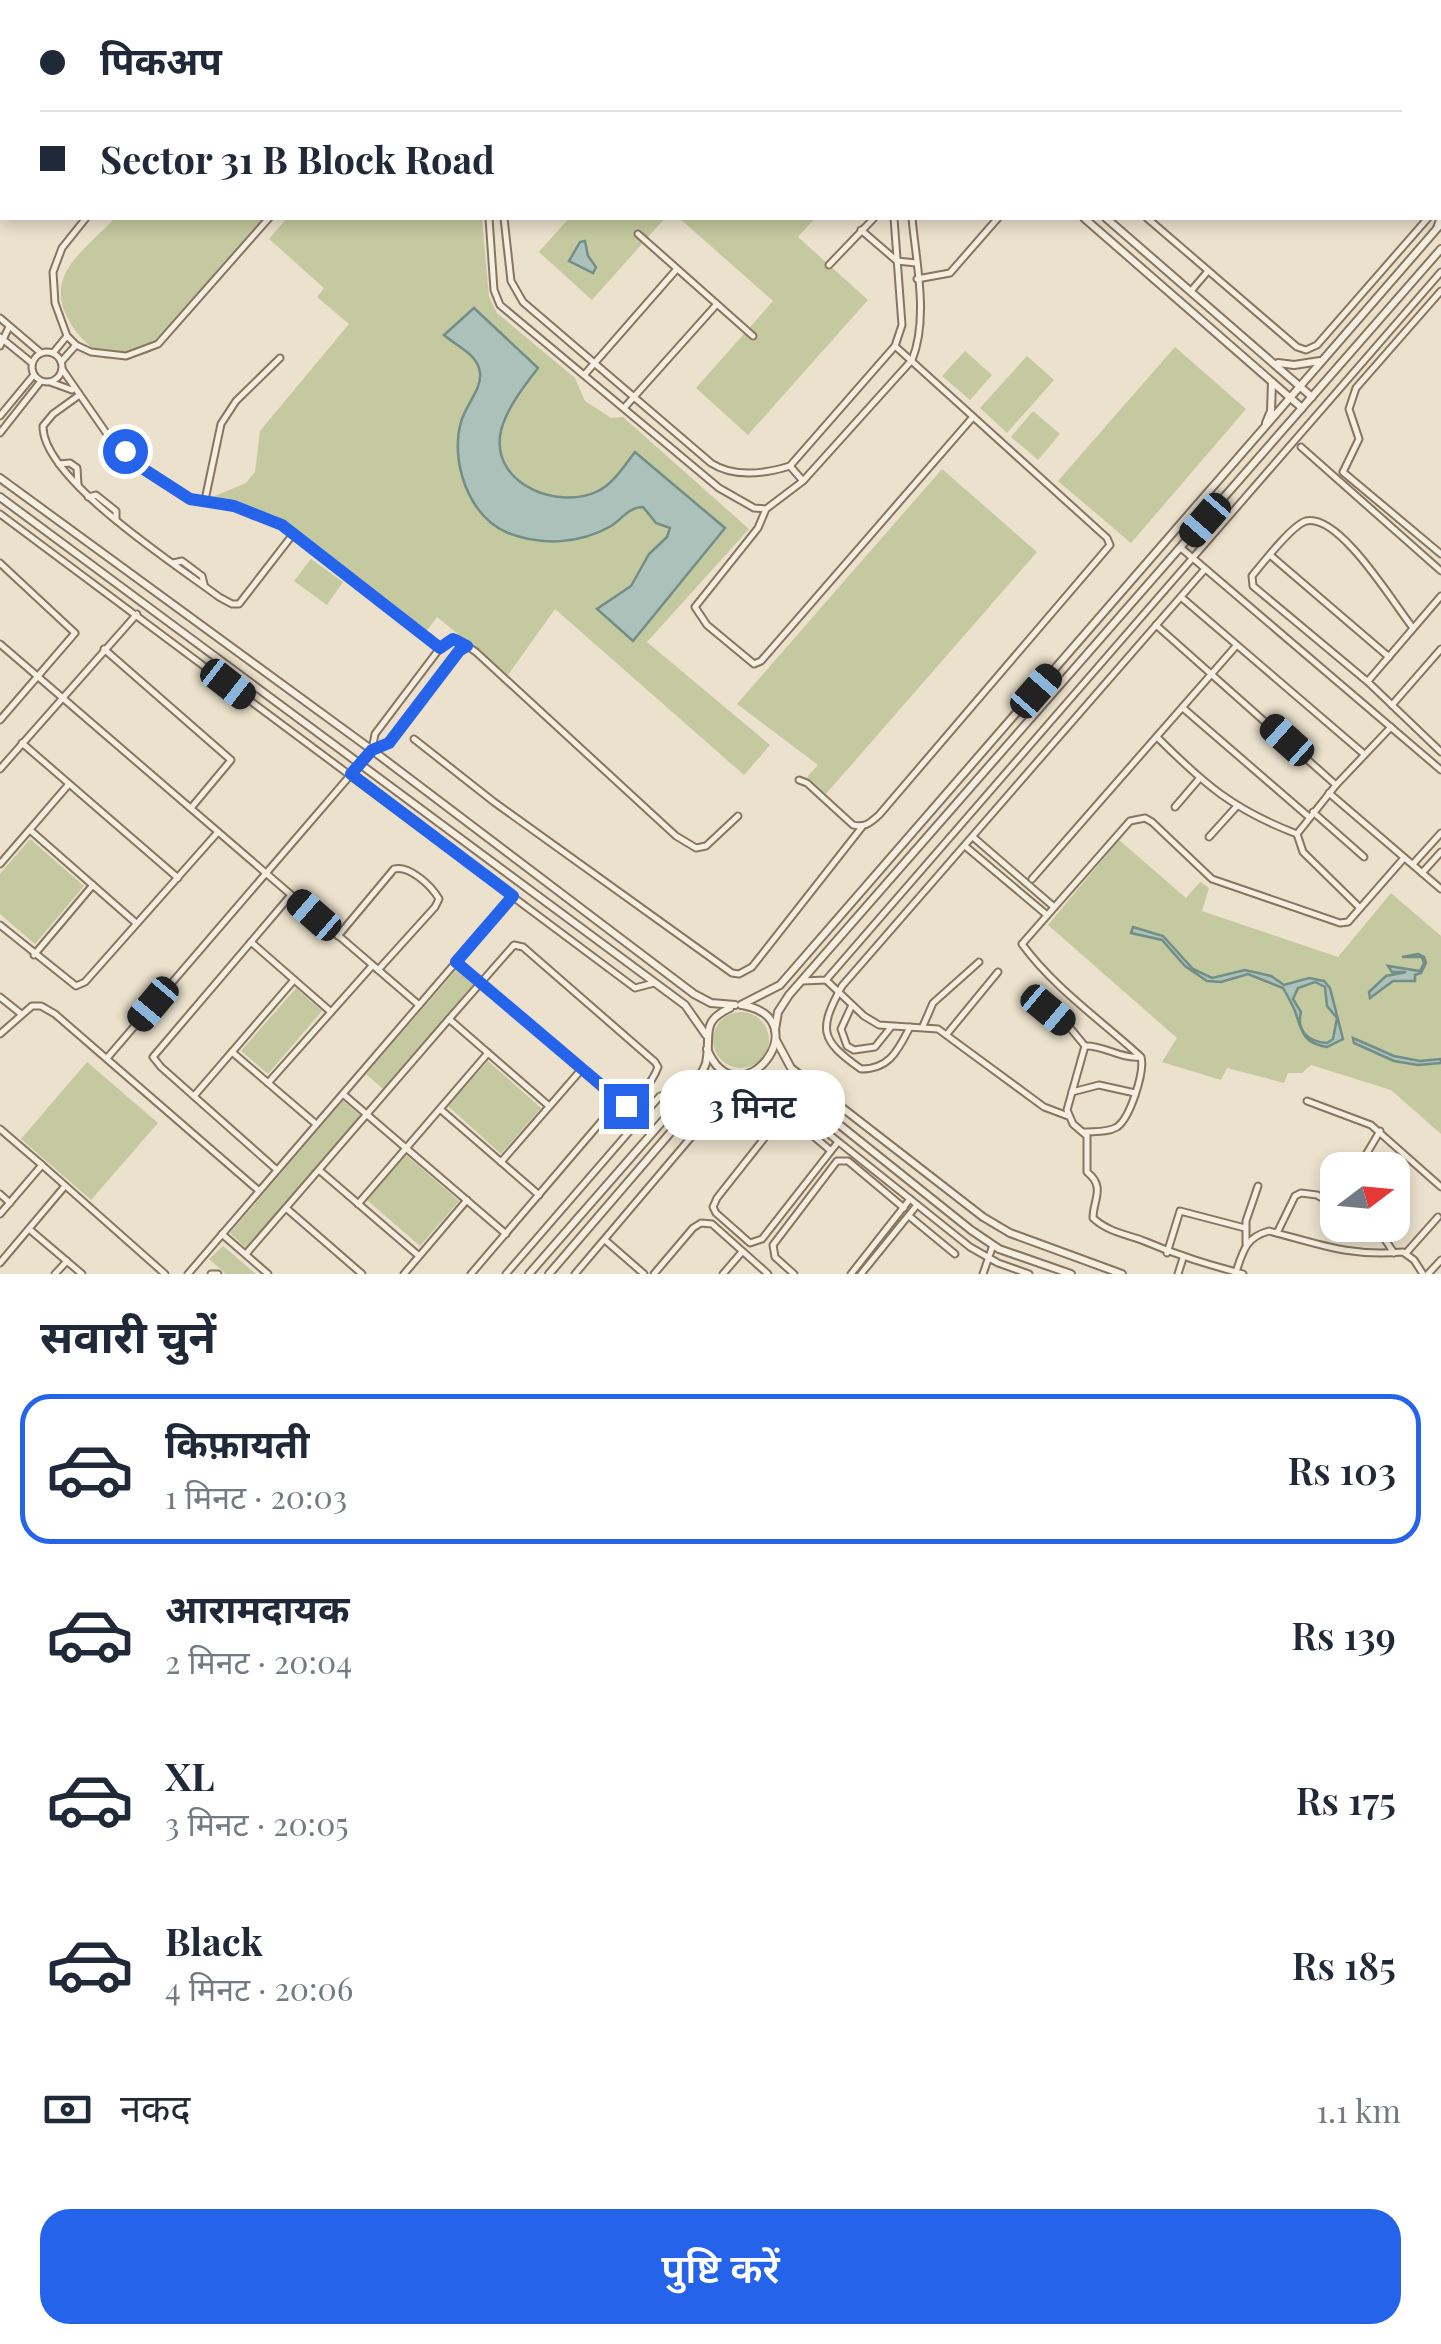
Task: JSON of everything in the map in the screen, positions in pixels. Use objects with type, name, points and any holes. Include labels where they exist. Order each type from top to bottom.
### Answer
[{"type":"street","points":[[84,220],[62,248],[53,272],[55,303],[67,336],[76,345],[91,352],[126,356],[158,344],[267,220]]},
{"type":"street","points":[[489,220],[496,298],[718,488],[754,508],[766,510]]},
{"type":"street","points":[[504,220],[514,289],[524,302],[724,472],[761,472],[790,466],[895,346],[902,324],[894,220]]},
{"type":"street","points":[[828,264],[872,220]]},
{"type":"street","points":[[912,220],[918,345],[912,360],[803,481],[766,510],[758,528],[695,608],[707,625],[754,664],[761,662],[973,418]]},
{"type":"street","points":[[917,278],[950,273],[996,220]]},
{"type":"street","points":[[1086,220],[1302,408]]},
{"type":"street","points":[[1108,220],[1312,397]]},
{"type":"street","points":[[1149,220],[1297,347],[1306,350],[1317,345],[1426,220]]},
{"type":"street","points":[[706,1035],[718,1014],[780,985],[1439,227]]},
{"type":"street","points":[[862,230],[897,262],[916,263]]},
{"type":"street","points":[[638,234],[753,336]]},
{"type":"street","points":[[549,1274],[713,1083],[749,1074],[768,1063],[778,1012],[802,981],[1441,249]]},
{"type":"street","points":[[1397,253],[1400,272]]},
{"type":"street","points":[[585,374],[676,270]]},
{"type":"street","points":[[1191,291],[1208,271]]},
{"type":"street","points":[[826,980],[1441,272]]},
{"type":"street","points":[[1441,291],[1356,388],[1349,409],[1359,439],[1343,472],[1441,554]]},
{"type":"street","points":[[624,408],[717,304]]},
{"type":"street","points":[[0,318],[41,353],[53,353]]},
{"type":"street","points":[[9,326],[1,341],[32,363],[34,375],[76,393]]},
{"type":"street","points":[[53,353],[67,336]]},
{"type":"street","points":[[50,382],[58,377],[76,345]]},
{"type":"street","points":[[414,739],[494,802],[732,973],[752,967],[862,827],[880,816],[1110,545],[1108,538],[895,346]]},
{"type":"street","points":[[32,363],[41,353]]},
{"type":"street","points":[[53,353],[76,393],[108,434],[142,468],[190,499],[257,513],[294,532],[440,648]]},
{"type":"street","points":[[205,502],[221,424],[236,401],[280,358]]},
{"type":"street","points":[[1276,362],[1294,365],[1322,361]]},
{"type":"street","points":[[6,425],[0,417],[34,375]]},
{"type":"street","points":[[0,432],[42,381]]},
{"type":"street","points":[[1263,428],[1271,410],[1272,382]]},
{"type":"street","points":[[76,393],[42,430],[59,464],[88,497],[96,495],[116,511],[116,520],[174,563],[182,561],[202,576],[205,586],[226,601],[239,604],[294,532]]},
{"type":"street","points":[[1300,447],[1441,571]]},
{"type":"street","points":[[59,464],[70,463],[77,468],[77,486]]},
{"type":"street","points":[[790,466],[803,481]]},
{"type":"street","points":[[718,488],[724,472]]},
{"type":"street","points":[[0,478],[372,750],[694,994],[711,1003],[752,1007],[766,1016],[791,1068],[983,1217],[1010,1234],[1122,1274]]},
{"type":"street","points":[[0,497],[686,1005],[706,1035],[706,1066],[530,1274]]},
{"type":"street","points":[[0,514],[635,988],[656,983]]},
{"type":"street","points":[[1414,628],[1368,562],[1332,531],[1315,522],[1301,523],[1252,576],[1253,586],[1368,682],[1441,752]]},
{"type":"street","points":[[1181,548],[1441,770]]},
{"type":"street","points":[[1270,555],[1389,657]]},
{"type":"street","points":[[0,563],[75,634],[0,720]]},
{"type":"street","points":[[910,1027],[888,1062],[879,1068],[861,1069],[825,1034],[830,1008],[839,992],[1205,569]]},
{"type":"street","points":[[1181,596],[1364,754]]},
{"type":"street","points":[[1368,682],[1441,596]]},
{"type":"street","points":[[0,769],[134,612]]},
{"type":"street","points":[[1156,625],[1336,785]]},
{"type":"street","points":[[372,750],[374,734],[440,648],[453,639],[467,646],[676,836],[696,848],[706,846],[738,816]]},
{"type":"street","points":[[0,644],[419,1005]]},
{"type":"street","points":[[108,1057],[372,750],[389,743],[459,651],[467,646]]},
{"type":"street","points":[[1032,879],[1236,646]]},
{"type":"street","points":[[104,649],[231,760],[190,808]]},
{"type":"street","points":[[1392,705],[1441,649]]},
{"type":"street","points":[[1183,708],[1364,856]]},
{"type":"street","points":[[1297,834],[1336,785],[1391,727]]},
{"type":"street","points":[[1158,738],[1199,779],[1237,806],[1253,817],[1297,834]]},
{"type":"street","points":[[22,744],[178,878]]},
{"type":"street","points":[[1176,807],[1199,779]]},
{"type":"street","points":[[799,780],[853,825],[862,827]]},
{"type":"street","points":[[0,864],[69,784]]},
{"type":"street","points":[[1329,794],[1441,889]]},
{"type":"street","points":[[1210,837],[1237,806]]},
{"type":"street","points":[[1084,1132],[1115,1128],[1125,1120],[1144,1064],[1142,1057],[1036,964],[1022,944],[1130,820],[1145,818],[1212,879],[1340,923],[1348,922],[1404,858]]},
{"type":"street","points":[[30,830],[138,924]]},
{"type":"street","points":[[0,925],[76,986],[85,982],[218,832]]},
{"type":"street","points":[[1412,866],[1438,842],[1441,833]]},
{"type":"street","points":[[1297,834],[1303,852],[1360,908]]},
{"type":"street","points":[[972,838],[1054,907]]},
{"type":"street","points":[[965,846],[1048,915]]},
{"type":"street","points":[[1422,873],[1441,852]]},
{"type":"street","points":[[268,1083],[331,1012],[435,907],[439,898],[407,870],[394,869],[338,936]]},
{"type":"street","points":[[34,954],[93,886]]},
{"type":"street","points":[[277,1170],[154,1057],[291,895]]},
{"type":"street","points":[[188,1274],[513,896]]},
{"type":"street","points":[[250,942],[331,1012]]},
{"type":"street","points":[[246,1254],[449,1018],[481,982],[514,946],[523,947],[658,1067],[655,1075],[624,1106],[580,1070],[481,982],[456,962]]},
{"type":"street","points":[[924,1026],[933,1002],[979,962]]},
{"type":"street","points":[[947,1034],[998,972]]},
{"type":"street","points":[[194,1096],[294,980]]},
{"type":"street","points":[[802,981],[826,980],[879,1025],[924,1026],[947,1034],[1044,1107],[1068,1116],[1088,1141],[1087,1172],[1093,1176],[1099,1194],[1092,1213],[1104,1228],[1168,1253],[1240,1273],[1245,1228],[1258,1186]]},
{"type":"street","points":[[1032,996],[1085,1046]]},
{"type":"street","points":[[0,997],[20,1014]]},
{"type":"street","points":[[852,1004],[841,1028],[847,1046],[854,1050],[875,1047],[891,1027]]},
{"type":"street","points":[[0,1034],[20,1014],[32,1006],[41,1006],[108,1057],[258,1191]]},
{"type":"street","points":[[449,1018],[549,1106]]},
{"type":"street","points":[[1085,1046],[1130,1058],[1142,1057]]},
{"type":"street","points":[[1068,1116],[1085,1046]]},
{"type":"street","points":[[707,1049],[725,1071],[774,1076],[786,1082],[994,1245],[1071,1274]]},
{"type":"street","points":[[232,1052],[316,1124]]},
{"type":"street","points":[[358,1204],[488,1053]]},
{"type":"street","points":[[501,1162],[580,1070]]},
{"type":"street","points":[[575,1274],[726,1096],[738,1084],[752,1080],[765,1083],[970,1247],[1028,1274]]},
{"type":"street","points":[[1072,1092],[1099,1086],[1135,1093]]},
{"type":"street","points":[[506,1274],[660,1096],[691,1088]]},
{"type":"street","points":[[343,1094],[506,1234]]},
{"type":"street","points":[[697,1101],[699,1131]]},
{"type":"street","points":[[808,1101],[819,1127]]},
{"type":"street","points":[[1307,1101],[1361,1119],[1380,1131],[1441,1187]]},
{"type":"street","points":[[471,1274],[618,1102]]},
{"type":"street","points":[[440,1109],[539,1195]]},
{"type":"street","points":[[831,1151],[791,1117],[780,1117],[717,1198],[713,1207],[716,1213],[750,1244],[756,1243],[831,1151],[838,1142]]},
{"type":"street","points":[[0,1129],[165,1274]]},
{"type":"street","points":[[1368,1152],[1380,1131]]},
{"type":"street","points":[[794,1274],[775,1257],[773,1245],[837,1162],[848,1161],[904,1208]]},
{"type":"street","points":[[0,1214],[42,1165]]},
{"type":"street","points":[[319,1170],[419,1256]]},
{"type":"street","points":[[0,1263],[66,1186]]},
{"type":"street","points":[[1277,1233],[1295,1196],[1300,1193],[1320,1197]]},
{"type":"street","points":[[0,1194],[10,1203]]},
{"type":"street","points":[[851,1274],[910,1199]]},
{"type":"street","points":[[404,1274],[467,1200]]},
{"type":"street","points":[[860,1274],[918,1205]]},
{"type":"street","points":[[286,1208],[362,1274]]},
{"type":"street","points":[[1168,1253],[1180,1211],[1245,1228]]},
{"type":"street","points":[[909,1216],[955,1254]]},
{"type":"street","points":[[1406,1253],[1438,1218]]},
{"type":"street","points":[[656,1274],[692,1228],[701,1223],[712,1224],[768,1274]]},
{"type":"street","points":[[29,1229],[82,1274]]},
{"type":"street","points":[[1246,1244],[1256,1234],[1269,1230],[1355,1254],[1406,1253],[1426,1274],[1441,1260]]},
{"type":"street","points":[[222,1234],[268,1274]]},
{"type":"street","points":[[605,1240],[644,1274]]},
{"type":"street","points":[[1387,1242],[1394,1253]]},
{"type":"street","points":[[984,1274],[994,1245]]},
{"type":"street","points":[[723,1274],[741,1252]]},
{"type":"street","points":[[1178,1274],[1184,1258]]},
{"type":"street","points":[[56,1274],[67,1261]]},
{"type":"green space","points":[[113,220],[265,220],[160,346],[147,354],[105,359],[77,332],[61,297],[61,285],[76,257]]},
{"type":"green space","points":[[285,220],[482,220],[489,297],[497,313],[575,378],[585,401],[611,418],[623,417],[749,529],[647,642],[770,745],[744,775],[555,609],[508,675],[437,617],[425,633],[276,516],[248,505],[210,498],[246,483],[255,472],[260,431],[349,324],[317,297],[324,288],[269,239]]},
{"type":"green space","points":[[567,220],[663,220],[592,300],[539,252]]},
{"type":"green space","points":[[681,220],[813,220],[798,237],[868,300],[748,435],[696,388],[773,301]]},
{"type":"green space","points":[[1175,347],[1246,409],[1131,543],[1058,481]]},
{"type":"green space","points":[[965,351],[992,375],[970,400],[942,376]]},
{"type":"green space","points":[[1027,356],[1054,380],[1007,433],[980,408]]},
{"type":"green space","points":[[1033,411],[1060,434],[1038,460],[1011,437]]},
{"type":"green space","points":[[942,469],[1037,552],[826,794],[807,777],[818,765],[737,704]]},
{"type":"green space","points":[[311,559],[343,582],[327,605],[294,581]]},
{"type":"green space","points":[[30,839],[84,886],[35,944],[0,914],[0,874]]},
{"type":"green space","points":[[1119,840],[1186,898],[1200,882],[1209,888],[1202,911],[1338,957],[1391,893],[1441,936],[1441,1134],[1391,1090],[1311,1065],[1302,1073],[1288,1073],[1284,1083],[1227,1068],[1221,1080],[1162,1062],[1177,1038],[1048,925]]},
{"type":"green space","points":[[458,968],[475,983],[383,1089],[366,1074]]},
{"type":"green space","points":[[296,988],[322,1011],[268,1074],[241,1051]]},
{"type":"green space","points":[[741,1012],[761,1020],[769,1040],[761,1060],[741,1068],[721,1060],[713,1040],[721,1020]]},
{"type":"green space","points":[[488,1061],[541,1108],[501,1154],[448,1106]]},
{"type":"green space","points":[[87,1062],[158,1123],[91,1200],[21,1139]]},
{"type":"green space","points":[[343,1101],[361,1116],[247,1249],[230,1233]]},
{"type":"green space","points":[[406,1155],[459,1201],[420,1246],[367,1200]]},
{"type":"green space","points":[[223,1246],[256,1274],[226,1274],[209,1259]]},
{"type":"water","points":[[585,241],[588,256],[596,267],[593,273],[569,261],[580,242]]},
{"type":"water","points":[[474,308],[538,368],[510,409],[500,436],[507,468],[518,480],[549,495],[583,496],[609,484],[635,452],[725,528],[633,641],[597,609],[631,586],[670,528],[656,523],[643,507],[586,537],[534,540],[494,525],[482,514],[465,486],[458,437],[480,373],[471,356],[444,335]]},
{"type":"water","points":[[1133,927],[1163,936],[1193,969],[1212,978],[1245,970],[1271,976],[1284,985],[1309,978],[1324,981],[1330,988],[1343,1039],[1327,1047],[1308,1039],[1302,1031],[1283,988],[1248,974],[1221,982],[1207,981],[1185,966],[1162,940],[1131,933]],"holes":[[[1315,982],[1325,987],[1327,1006],[1337,1018],[1333,1039],[1327,1043],[1305,1034],[1300,1025],[1301,1012],[1293,999],[1298,988]]]},
{"type":"water","points":[[1418,954],[1424,957],[1426,963],[1421,973],[1415,975],[1415,981],[1393,981],[1370,998],[1369,992],[1386,976],[1406,972],[1392,972],[1388,966],[1420,971],[1422,957],[1402,957]]},
{"type":"water","points":[[1353,1038],[1394,1056],[1420,1061],[1441,1059],[1441,1063],[1394,1061],[1354,1043]]},
{"type":"route","points":[[125,451],[142,468],[190,499],[257,513],[294,532],[440,648],[453,639],[467,646],[459,651],[389,743],[372,750],[351,774],[513,896],[456,962],[626,1106]]}]
